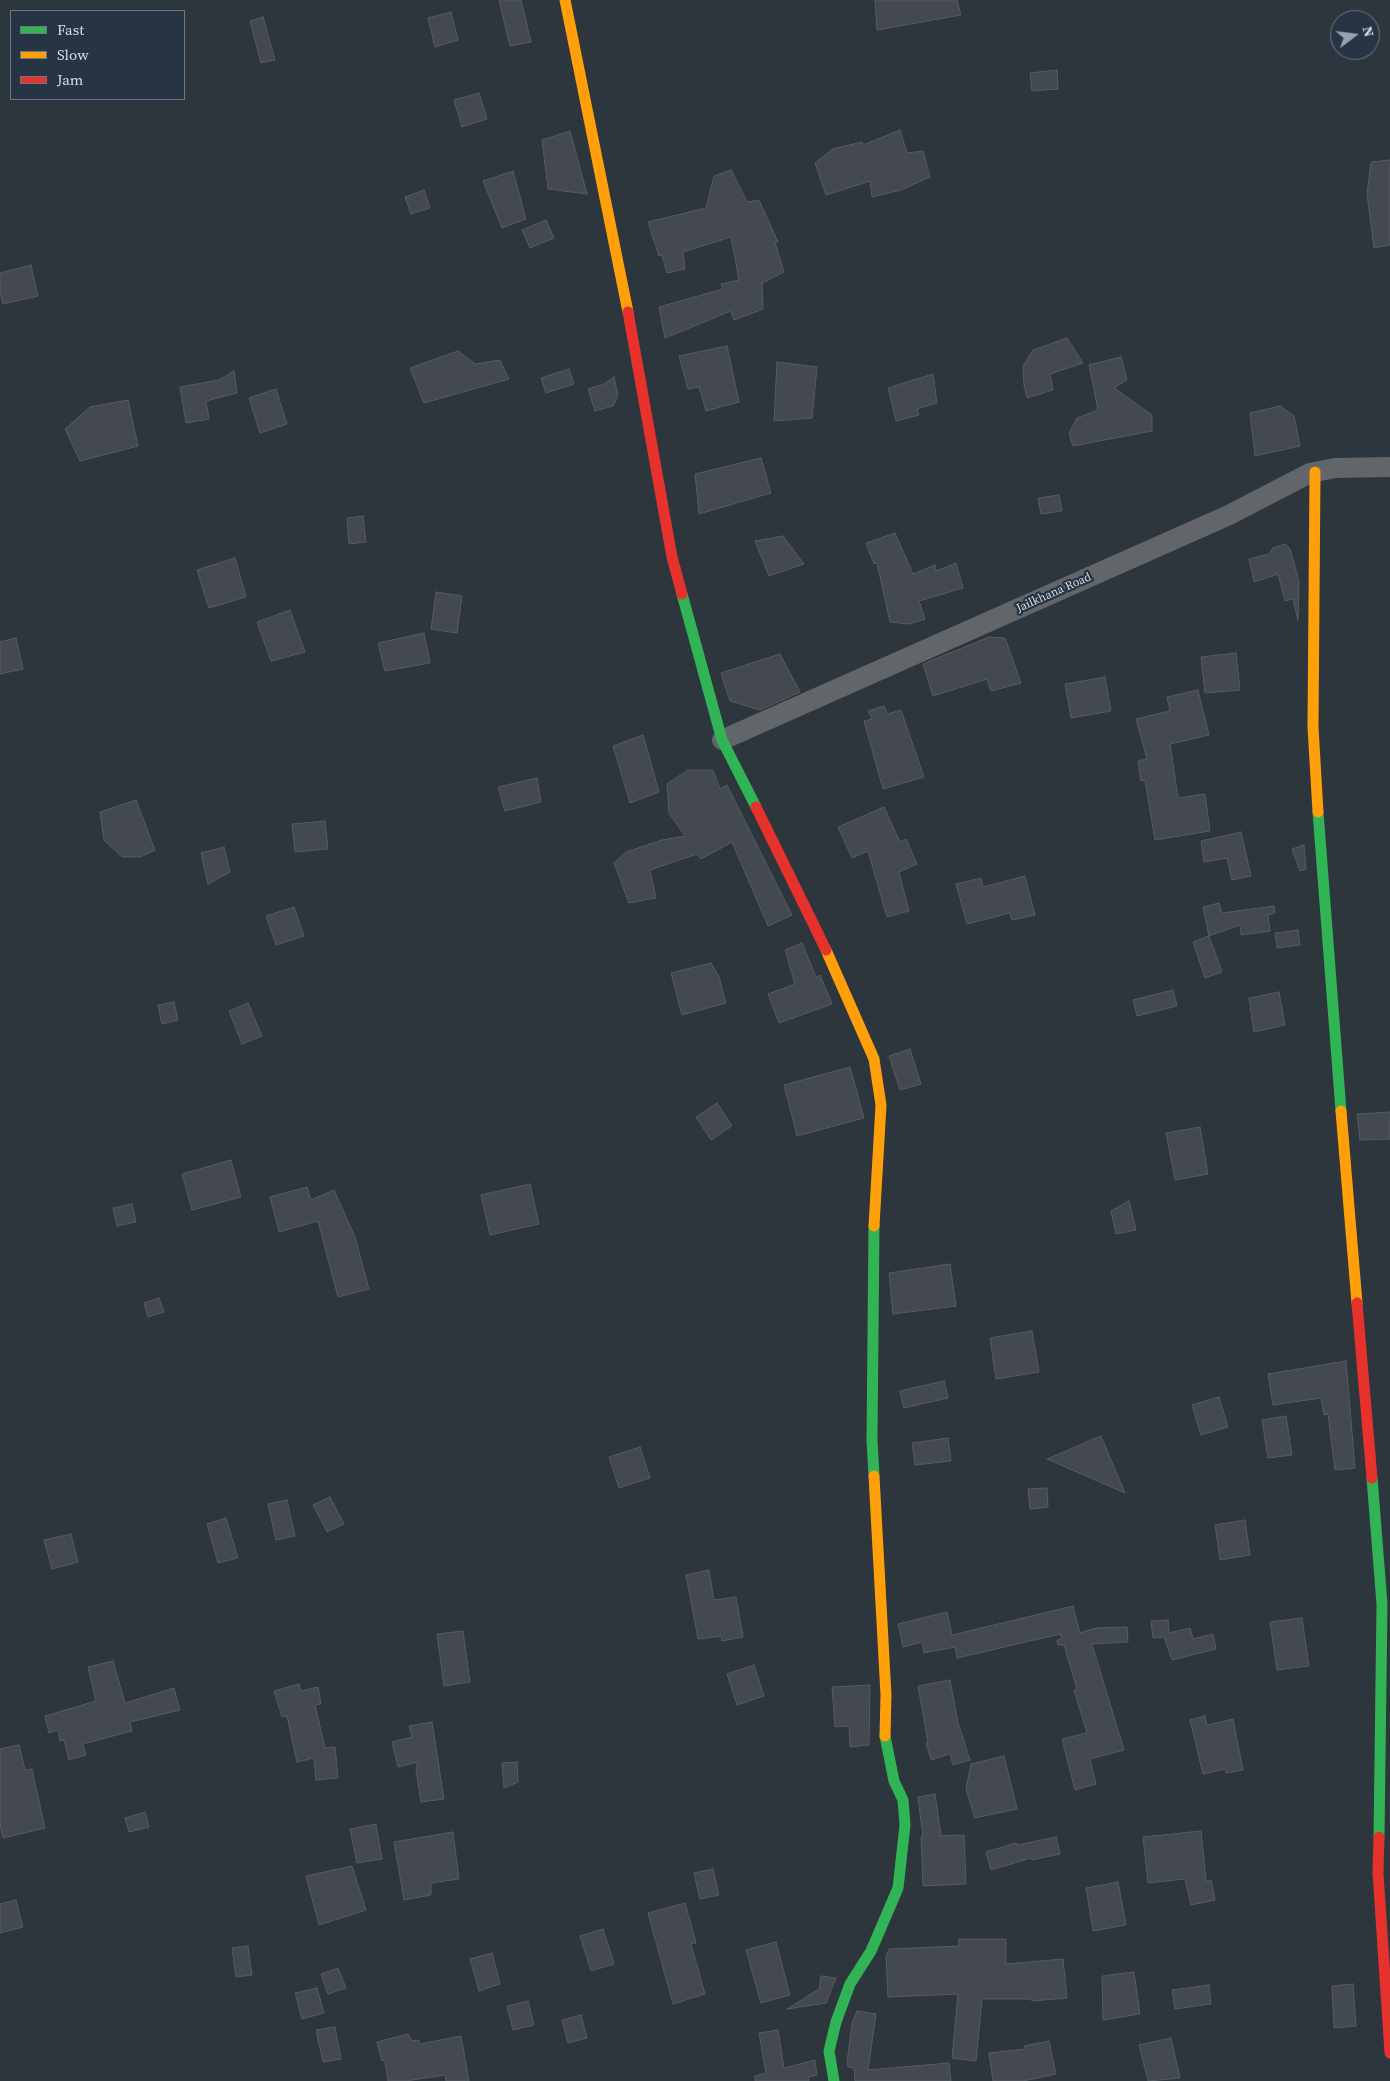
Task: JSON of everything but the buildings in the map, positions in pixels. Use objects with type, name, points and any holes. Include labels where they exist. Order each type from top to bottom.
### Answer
[{"type":"street","points":[[565,0],[615,242],[672,557],[722,740],[817,930],[856,1017],[874,1059],[881,1105],[873,1253],[872,1440],[886,1695],[885,1743],[894,1781],[903,1800],[905,1825],[898,1888],[871,1951],[850,1984],[836,2022],[828,2051],[834,2081]]},
{"type":"street","name":"Jailkhana Road","points":[[722,740],[1230,515],[1315,472],[1336,468],[1390,467]]},
{"type":"street","points":[[1315,472],[1313,727],[1321,854],[1386,1604],[1378,1873],[1390,2053]]},
{"type":"traffic: fast","points":[[682,594],[722,740],[756,807]]},
{"type":"traffic: fast","points":[[1318,812],[1341,1111]]},
{"type":"traffic: fast","points":[[874,1226],[872,1440],[874,1476]]},
{"type":"traffic: fast","points":[[1372,1478],[1382,1604],[1379,1837]]},
{"type":"traffic: fast","points":[[834,2081],[829,2051],[836,2022],[850,1984],[871,1951],[898,1888],[905,1825],[903,1800],[894,1781],[885,1736]]},
{"type":"traffic: slow","points":[[565,0],[628,312]]},
{"type":"traffic: slow","points":[[1315,472],[1313,727],[1318,812]]},
{"type":"traffic: slow","points":[[826,950],[874,1059],[881,1105],[874,1226]]},
{"type":"traffic: slow","points":[[1341,1111],[1357,1303]]},
{"type":"traffic: slow","points":[[874,1476],[886,1695],[885,1736]]},
{"type":"traffic: jam","points":[[628,312],[672,557],[682,594]]},
{"type":"traffic: jam","points":[[756,807],[826,950]]},
{"type":"traffic: jam","points":[[1357,1303],[1372,1478]]},
{"type":"traffic: jam","points":[[1379,1837],[1378,1873],[1390,2053]]}]
